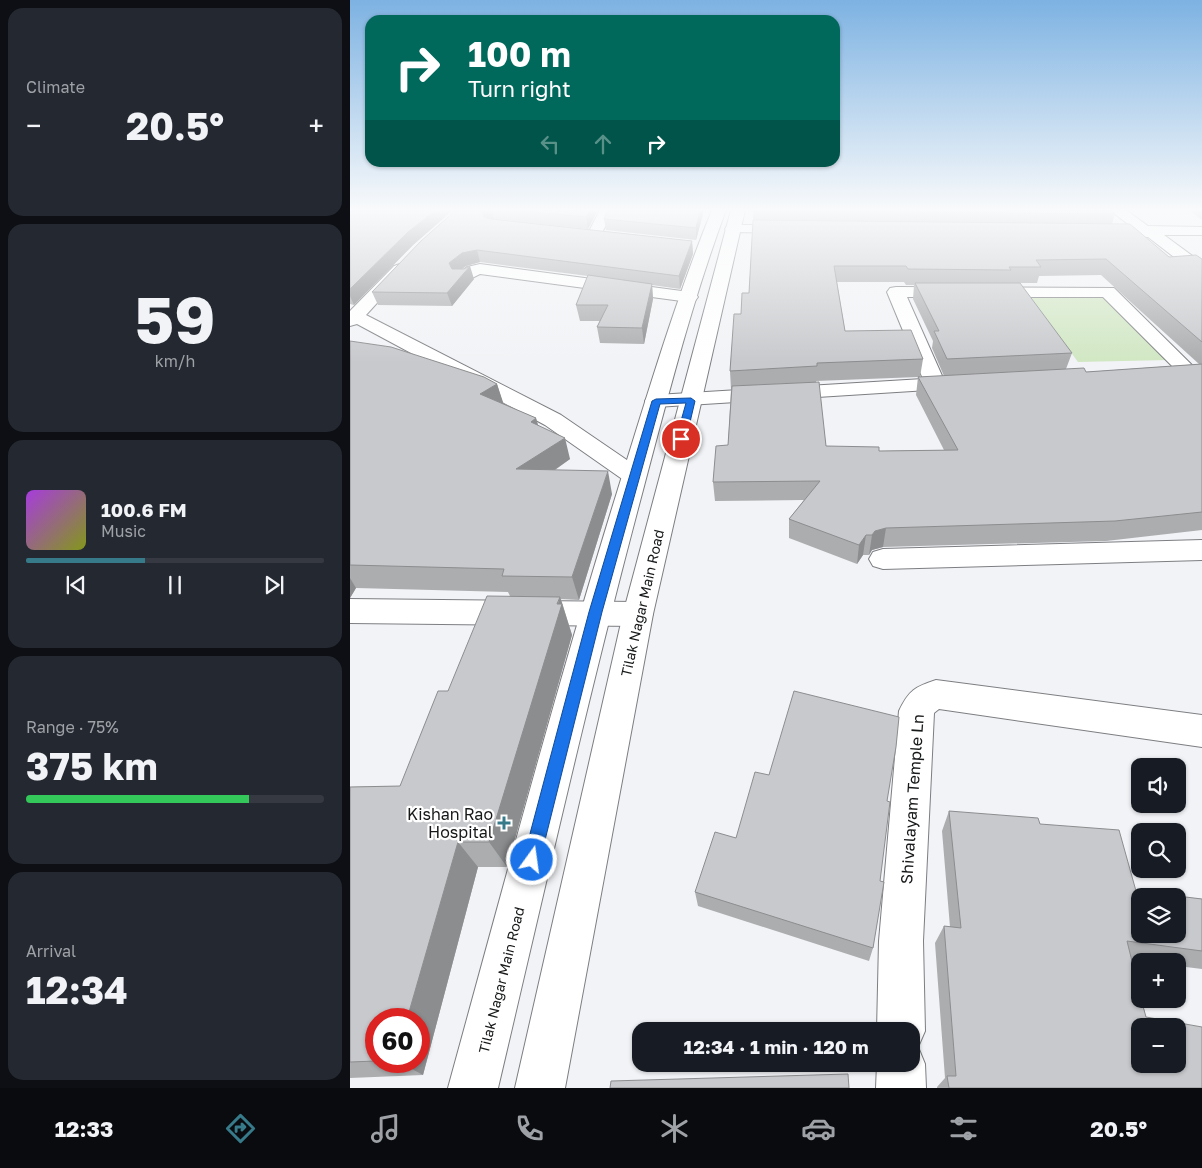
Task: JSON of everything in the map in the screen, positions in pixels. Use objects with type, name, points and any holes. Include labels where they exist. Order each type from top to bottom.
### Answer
[{"type":"street","points":[[408,261],[353,318],[553,420],[634,476]]},
{"type":"street","name":"Tilak Nagar Main Road","points":[[473,1088],[595,612],[656,401],[689,297],[693,261]]},
{"type":"street","name":"Tilak Nagar Main Road","points":[[540,1088],[638,614],[691,401],[721,261]]},
{"type":"street","points":[[1188,261],[1202,271]]},
{"type":"street","points":[[462,277],[472,270],[480,269],[689,297]]},
{"type":"street","points":[[936,385],[896,292],[1108,292],[1196,373]]},
{"type":"street","points":[[1161,374],[1196,373]]},
{"type":"street","points":[[656,401],[691,401],[976,383]]},
{"type":"street","points":[[882,559],[1201,553]]},
{"type":"street","points":[[350,611],[595,612],[638,614]]},
{"type":"street","name":"Shivalayam Temple Ln","points":[[901,1022],[901,941],[916,711],[920,703],[927,697],[936,694],[1202,732]]},
{"type":"street","points":[[902,1072],[902,1088]]},
{"type":"green space","points":[[1106,296],[1168,360],[1078,362],[1031,298]]},
{"type":"building","points":[[350,261],[379,261],[350,289]]},
{"type":"building","points":[[402,261],[452,261],[449,263],[452,269],[464,269],[470,266],[447,293],[372,292]]},
{"type":"building","points":[[561,261],[685,261],[679,276]]},
{"type":"building","points":[[751,261],[1037,261],[1041,267],[1009,267],[1011,270],[908,269],[906,266],[834,266],[845,331],[911,330],[923,359],[817,363],[817,366],[730,371],[734,314],[741,314],[742,293],[749,293]]},
{"type":"building","points":[[1108,261],[1202,261],[1202,342]]},
{"type":"building","points":[[588,275],[652,284],[642,328],[597,327],[608,305],[576,305]]},
{"type":"building","points":[[915,283],[1020,283],[1072,353],[947,359],[934,331],[939,331]]},
{"type":"building","points":[[350,341],[391,347],[484,377],[497,384],[480,394],[536,418],[531,422],[565,438],[516,469],[608,471],[572,577],[502,576],[504,569],[350,565]]},
{"type":"building","points":[[1202,364],[1202,512],[1115,521],[886,528],[875,531],[872,535],[866,535],[859,545],[789,519],[820,481],[713,482],[716,446],[728,445],[732,386],[819,382],[826,446],[879,447],[879,451],[958,450],[918,377],[1084,368],[1086,372]]},
{"type":"building","points":[[487,596],[560,597],[557,604],[562,604],[489,842],[458,842],[410,1008],[365,1008],[365,1061],[350,1062],[350,787],[400,786],[438,691],[448,691]]},
{"type":"building","points":[[794,691],[899,717],[887,801],[890,802],[880,881],[884,882],[873,948],[695,892],[715,832],[736,838],[755,772],[769,775]]},
{"type":"building","points":[[949,811],[1038,818],[1040,824],[1119,830],[1135,888],[1131,888],[1131,942],[1127,941],[1131,957],[1131,1008],[1144,1008],[1146,1017],[1152,1018],[1131,1018],[1131,1073],[1186,1073],[1186,1024],[1202,1027],[1202,1088],[949,1088],[947,1076],[956,1076],[944,926],[961,928]]},
{"type":"building","points":[[1186,897],[1202,899],[1202,951],[1142,943],[1186,943]]},
{"type":"building","points":[[848,1074],[849,1088],[610,1088],[611,1081]]},
{"type":"place","name":"Kishan Rao Hospital","points":[[504,823]]},
{"type":"route","points":[[532,860],[595,612],[656,401],[691,401],[681,439]]}]
